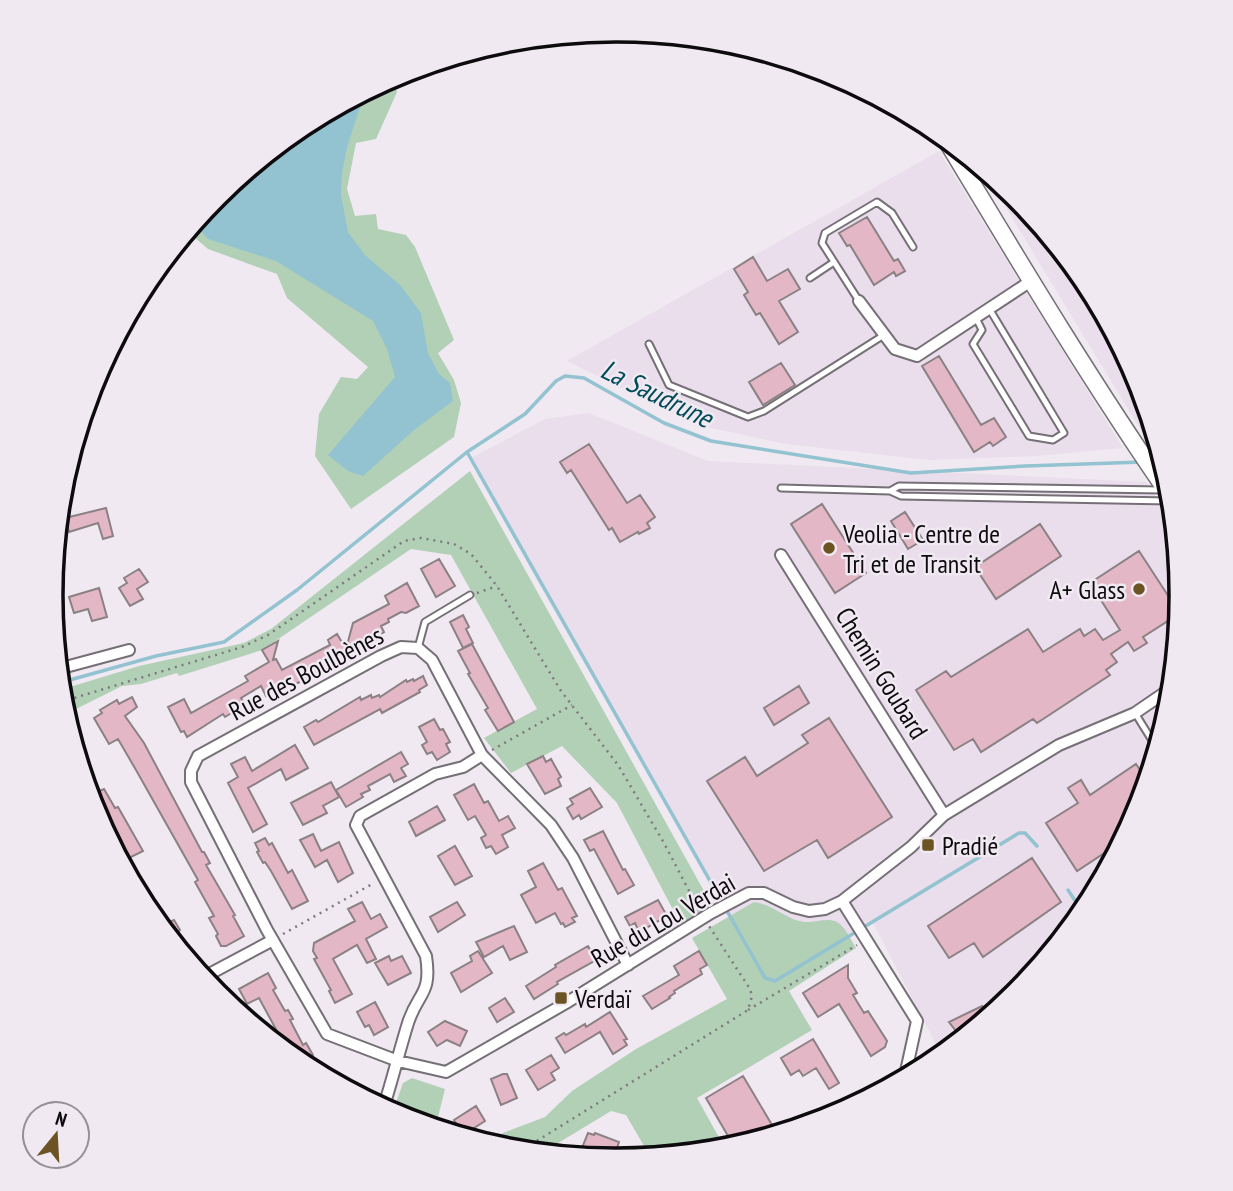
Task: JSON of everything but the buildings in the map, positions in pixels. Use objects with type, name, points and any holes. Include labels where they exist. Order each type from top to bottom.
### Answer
[{"type":"main road","points":[[958,160],[1031,281],[1156,476]]},
{"type":"street","points":[[859,301],[895,349],[916,356],[1031,281]]},
{"type":"street","name":"Chemin Goubard","points":[[781,555],[944,815]]},
{"type":"street","name":"Rue des Boulbènes","points":[[270,935],[191,782],[191,771],[198,756],[381,656],[401,647],[418,648],[432,660],[482,755],[551,825],[573,858],[628,965]]},
{"type":"street","points":[[68,666],[129,650]]},
{"type":"street","name":"Rue du Lou Verdai","points":[[270,935],[327,1034],[398,1061],[446,1072],[749,892],[764,893],[793,907],[809,911],[825,909],[842,901],[911,847],[944,815],[1059,746],[1135,713],[1160,696]]},
{"type":"street","points":[[386,1098],[408,1020],[426,990],[429,971],[426,956],[356,825],[360,816],[436,774],[463,767],[482,755]]},
{"type":"street","points":[[842,901],[917,1021],[907,1066]]},
{"type":"street","points":[[211,972],[270,935]]},
{"type":"lane","points":[[859,301],[822,243],[825,233],[877,202],[892,213],[913,247]]},
{"type":"lane","points":[[810,278],[834,262]]},
{"type":"lane","points":[[990,310],[1064,433],[1052,440],[1029,436],[973,344],[982,330],[997,323]]},
{"type":"lane","points":[[976,318],[982,330]]},
{"type":"lane","points":[[649,344],[669,385],[748,417],[764,411],[884,335]]},
{"type":"lane","points":[[850,347],[854,354]]},
{"type":"lane","points":[[890,491],[899,486],[1160,495]]},
{"type":"lane","points":[[781,488],[890,491],[901,496],[1160,495]]},
{"type":"lane","points":[[418,648],[425,622],[470,595]]},
{"type":"lane","points":[[1135,713],[1151,739]]},
{"type":"path","points":[[73,698],[242,647],[268,635],[404,541],[421,538],[454,544],[471,554],[497,586],[561,691],[618,765],[750,989],[752,996],[748,1010]]},
{"type":"path","points":[[470,595],[497,586]]},
{"type":"path","points":[[482,755],[572,705]]},
{"type":"path","points":[[270,935],[383,877]]},
{"type":"path","points":[[535,1142],[866,939]]},
{"type":"shaded area","points":[[939,151],[1123,448],[1037,456],[928,460],[786,444],[711,428],[666,410],[567,361]]},
{"type":"shaded area","points":[[998,195],[1056,259],[1096,319],[1128,384],[1148,442]]},
{"type":"shaded area","points":[[589,413],[708,461],[1146,482],[1162,508],[1169,559],[1170,596],[1165,668],[1151,739],[1128,807],[1096,872],[1056,932],[1008,987],[937,1047],[872,921],[764,981],[471,458],[545,419]]},
{"type":"green space","points":[[396,88],[397,92],[376,139],[356,143],[347,189],[355,216],[376,214],[378,229],[406,235],[415,247],[454,340],[438,353],[454,380],[461,403],[454,437],[351,509],[315,456],[319,414],[341,377],[357,379],[368,367],[287,298],[277,274],[208,249],[195,238],[252,179],[309,135]]},
{"type":"green space","points":[[470,471],[714,909],[682,927],[617,803],[562,746],[511,773],[484,738],[537,709],[451,555],[411,549],[262,650],[179,676],[177,673],[141,684],[122,686],[76,709],[75,707],[71,687],[139,666],[244,643],[271,629]]},
{"type":"green space","points":[[754,902],[798,921],[837,922],[856,948],[789,991],[812,1030],[697,1098],[720,1139],[645,1148],[626,1115],[611,1111],[555,1145],[500,1136],[545,1117],[572,1091],[636,1049],[727,999],[692,938]]},
{"type":"green space","points":[[412,1078],[445,1089],[437,1119],[396,1103],[403,1083]]},
{"type":"water","points":[[361,105],[342,173],[341,195],[348,232],[365,255],[400,285],[421,313],[428,353],[439,374],[450,383],[453,401],[414,430],[363,476],[348,471],[328,455],[395,377],[387,349],[373,321],[276,261],[208,239],[201,230],[252,179],[309,135]]},
{"type":"waterway","name":"La Saudrune","points":[[70,680],[156,656],[224,642],[297,590],[467,452],[525,414],[556,381],[565,376],[584,378],[664,423],[711,441],[911,473],[1142,462]]},
{"type":"waterway","points":[[467,452],[765,978],[775,981],[1019,833],[1025,833],[1037,846]]},
{"type":"waterway","points":[[1068,890],[1077,903]]},
{"type":"place","name":"Veolia - Centre de Tri et de Transit","points":[[829,548]]},
{"type":"place","name":"A+ Glass","points":[[1139,589]]},
{"type":"place","name":"Pradié","points":[[928,845]]},
{"type":"place","name":"Verdaï","points":[[561,998]]}]
